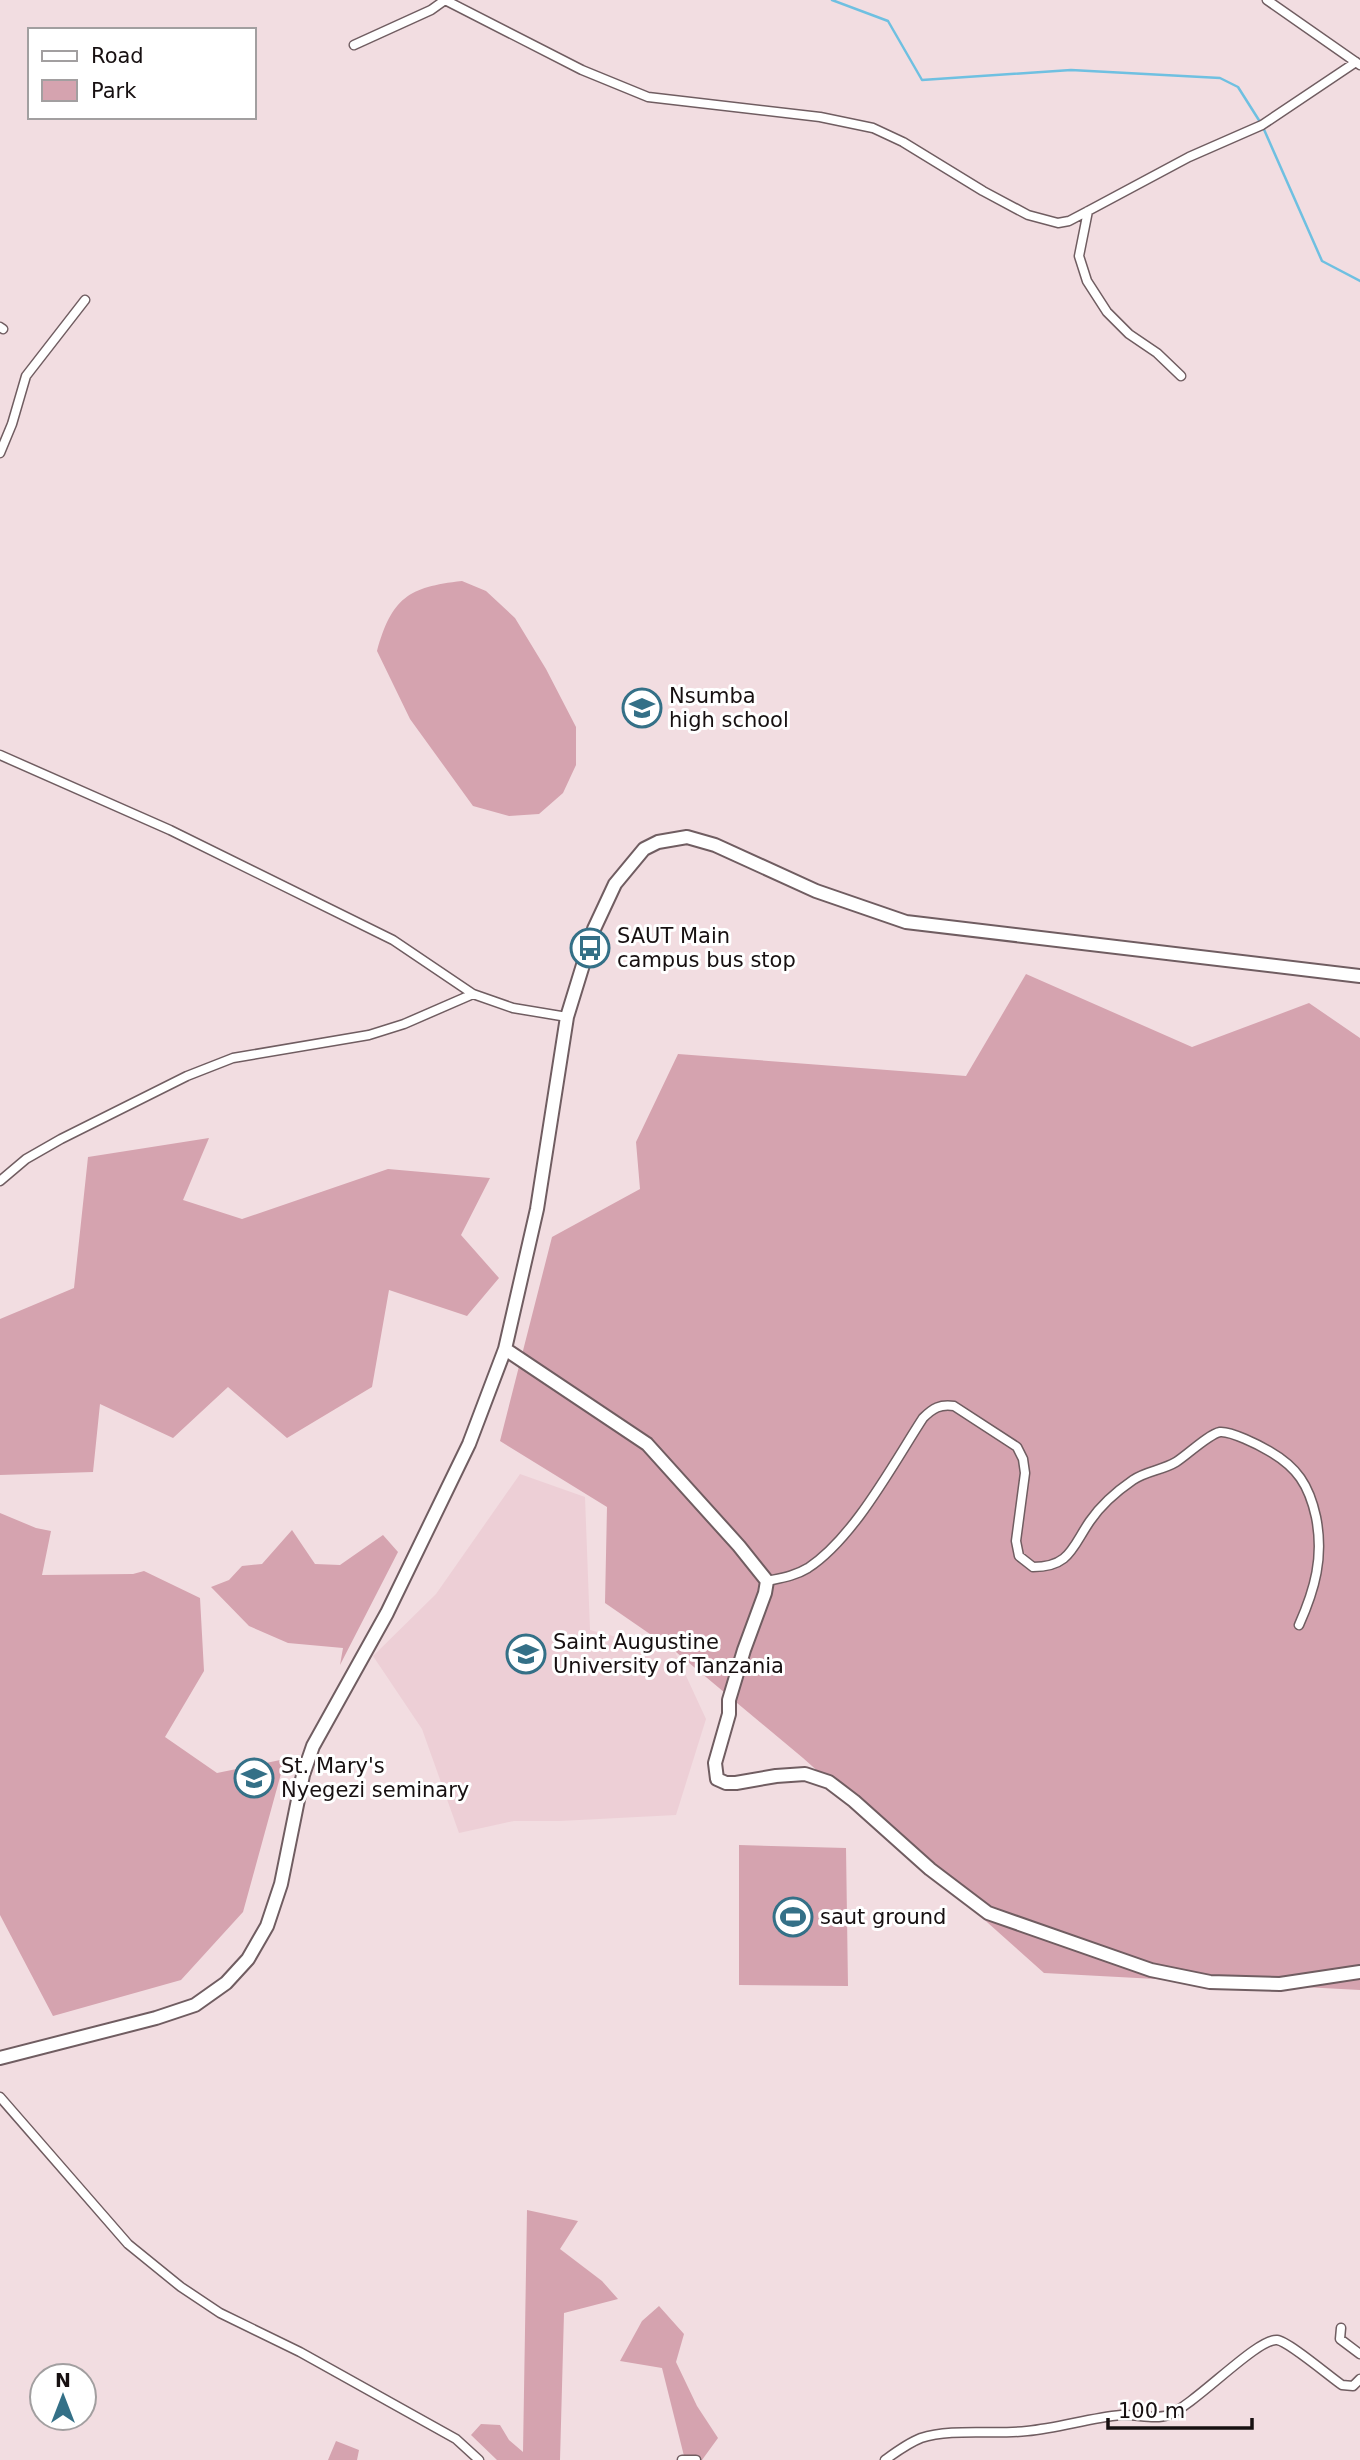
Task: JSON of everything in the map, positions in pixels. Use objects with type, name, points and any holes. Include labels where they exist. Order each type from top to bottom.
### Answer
[{"type":"main road","points":[[0,2058],[156,2018],[195,2005],[226,1983],[248,1959],[267,1926],[281,1884],[307,1759],[387,1613],[469,1444],[505,1349],[537,1209],[567,1017],[594,929],[615,884],[644,849],[673,838],[687,837],[715,845],[816,891],[906,922],[1360,976]]},
{"type":"main road","points":[[505,1349],[647,1444],[767,1581],[729,1700],[729,1714],[715,1763],[717,1779],[736,1783],[805,1774],[829,1782],[929,1869],[988,1913],[1138,1966],[1195,1979],[1231,1983],[1280,1984],[1360,1972]]},
{"type":"street","points":[[354,45],[431,10],[445,0],[582,70],[649,97],[820,117],[873,128],[1028,215],[1058,223],[1069,221],[1189,157],[1262,125],[1358,63],[1266,0]]},
{"type":"street","points":[[1088,211],[1079,256],[1087,281],[1107,312],[1129,334],[1157,353],[1181,376]]},
{"type":"street","points":[[0,453],[26,376],[85,300]]},
{"type":"street","points":[[0,755],[170,831],[383,935],[472,995],[513,1008],[567,1017]]},
{"type":"street","points":[[0,1181],[26,1159],[61,1139],[187,1076],[233,1058],[369,1035],[472,995]]},
{"type":"street","points":[[767,1581],[788,1577],[806,1569],[827,1553],[855,1520],[923,1418],[931,1409],[943,1405],[954,1406],[1017,1447],[1023,1459],[1025,1473],[1016,1541],[1019,1556],[1033,1567],[1051,1565],[1067,1557],[1091,1520],[1114,1496],[1150,1471],[1171,1465],[1218,1432],[1262,1447],[1286,1461],[1308,1489],[1319,1532],[1320,1562],[1299,1625]]},
{"type":"street","points":[[0,2097],[120,2236],[181,2287],[220,2313],[300,2352],[456,2439],[479,2460]]},
{"type":"street","points":[[1341,2328],[1340,2339],[1360,2354]]},
{"type":"street","points":[[885,2460],[909,2444],[932,2436],[1017,2433],[1086,2419],[1128,2414],[1167,2416],[1262,2344],[1276,2340],[1342,2385],[1353,2386],[1360,2379]]},
{"type":"street","points":[[682,2460],[696,2460]]},
{"type":"shaded area","name":"Saint Augustine University of Tanzania","points":[[520,1474],[585,1497],[590,1630],[675,1652],[706,1719],[676,1815],[514,1821],[459,1833],[422,1729],[373,1656],[436,1594]]},
{"type":"green space","points":[[462,581],[486,591],[515,618],[546,669],[576,727],[576,765],[563,793],[539,814],[509,816],[473,806],[410,719],[377,651],[389,619],[405,598],[428,587]]},
{"type":"green space","points":[[1026,974],[1192,1047],[1309,1003],[1360,1038],[1360,1990],[1044,1973],[803,1758],[676,1652],[605,1603],[607,1507],[500,1441],[552,1237],[640,1189],[636,1142],[678,1054],[966,1076]]},
{"type":"green space","points":[[209,1138],[183,1200],[242,1219],[388,1169],[490,1178],[461,1235],[499,1278],[467,1316],[389,1290],[372,1387],[287,1438],[228,1387],[173,1438],[100,1404],[93,1472],[0,1475],[0,1319],[74,1288],[88,1157]]},
{"type":"green space","points":[[0,1513],[36,1528],[51,1531],[42,1575],[133,1574],[144,1571],[200,1598],[204,1671],[165,1737],[217,1773],[285,1759],[243,1912],[181,1980],[53,2016],[0,1915]]},
{"type":"green space","points":[[292,1530],[315,1564],[340,1565],[383,1535],[398,1552],[340,1665],[343,1648],[288,1643],[249,1626],[211,1587],[229,1580],[242,1566],[262,1564]]},
{"type":"green space","name":"saut ground","points":[[739,1845],[846,1848],[848,1986],[739,1985]]},
{"type":"green space","points":[[527,2210],[578,2221],[560,2249],[602,2281],[618,2299],[564,2313],[560,2460],[497,2460],[471,2435],[481,2424],[500,2425],[509,2440],[523,2452]]},
{"type":"green space","points":[[659,2306],[684,2334],[676,2362],[697,2406],[718,2438],[702,2460],[685,2460],[662,2368],[620,2361],[642,2321]]},
{"type":"green space","points":[[336,2441],[359,2450],[357,2460],[328,2460]]},
{"type":"waterway","points":[[832,0],[888,21],[922,80],[1071,70],[1220,78],[1238,87],[1262,125],[1322,261],[1360,281]]},
{"type":"place","name":"Nsumba high school","points":[[642,708]]},
{"type":"place","name":"SAUT Main campus bus stop","points":[[590,948]]},
{"type":"place","name":"Saint Augustine University of Tanzania","points":[[526,1654]]},
{"type":"place","name":"St. Mary's Nyegezi seminary","points":[[254,1778]]},
{"type":"place","name":"saut ground","points":[[793,1917]]}]
